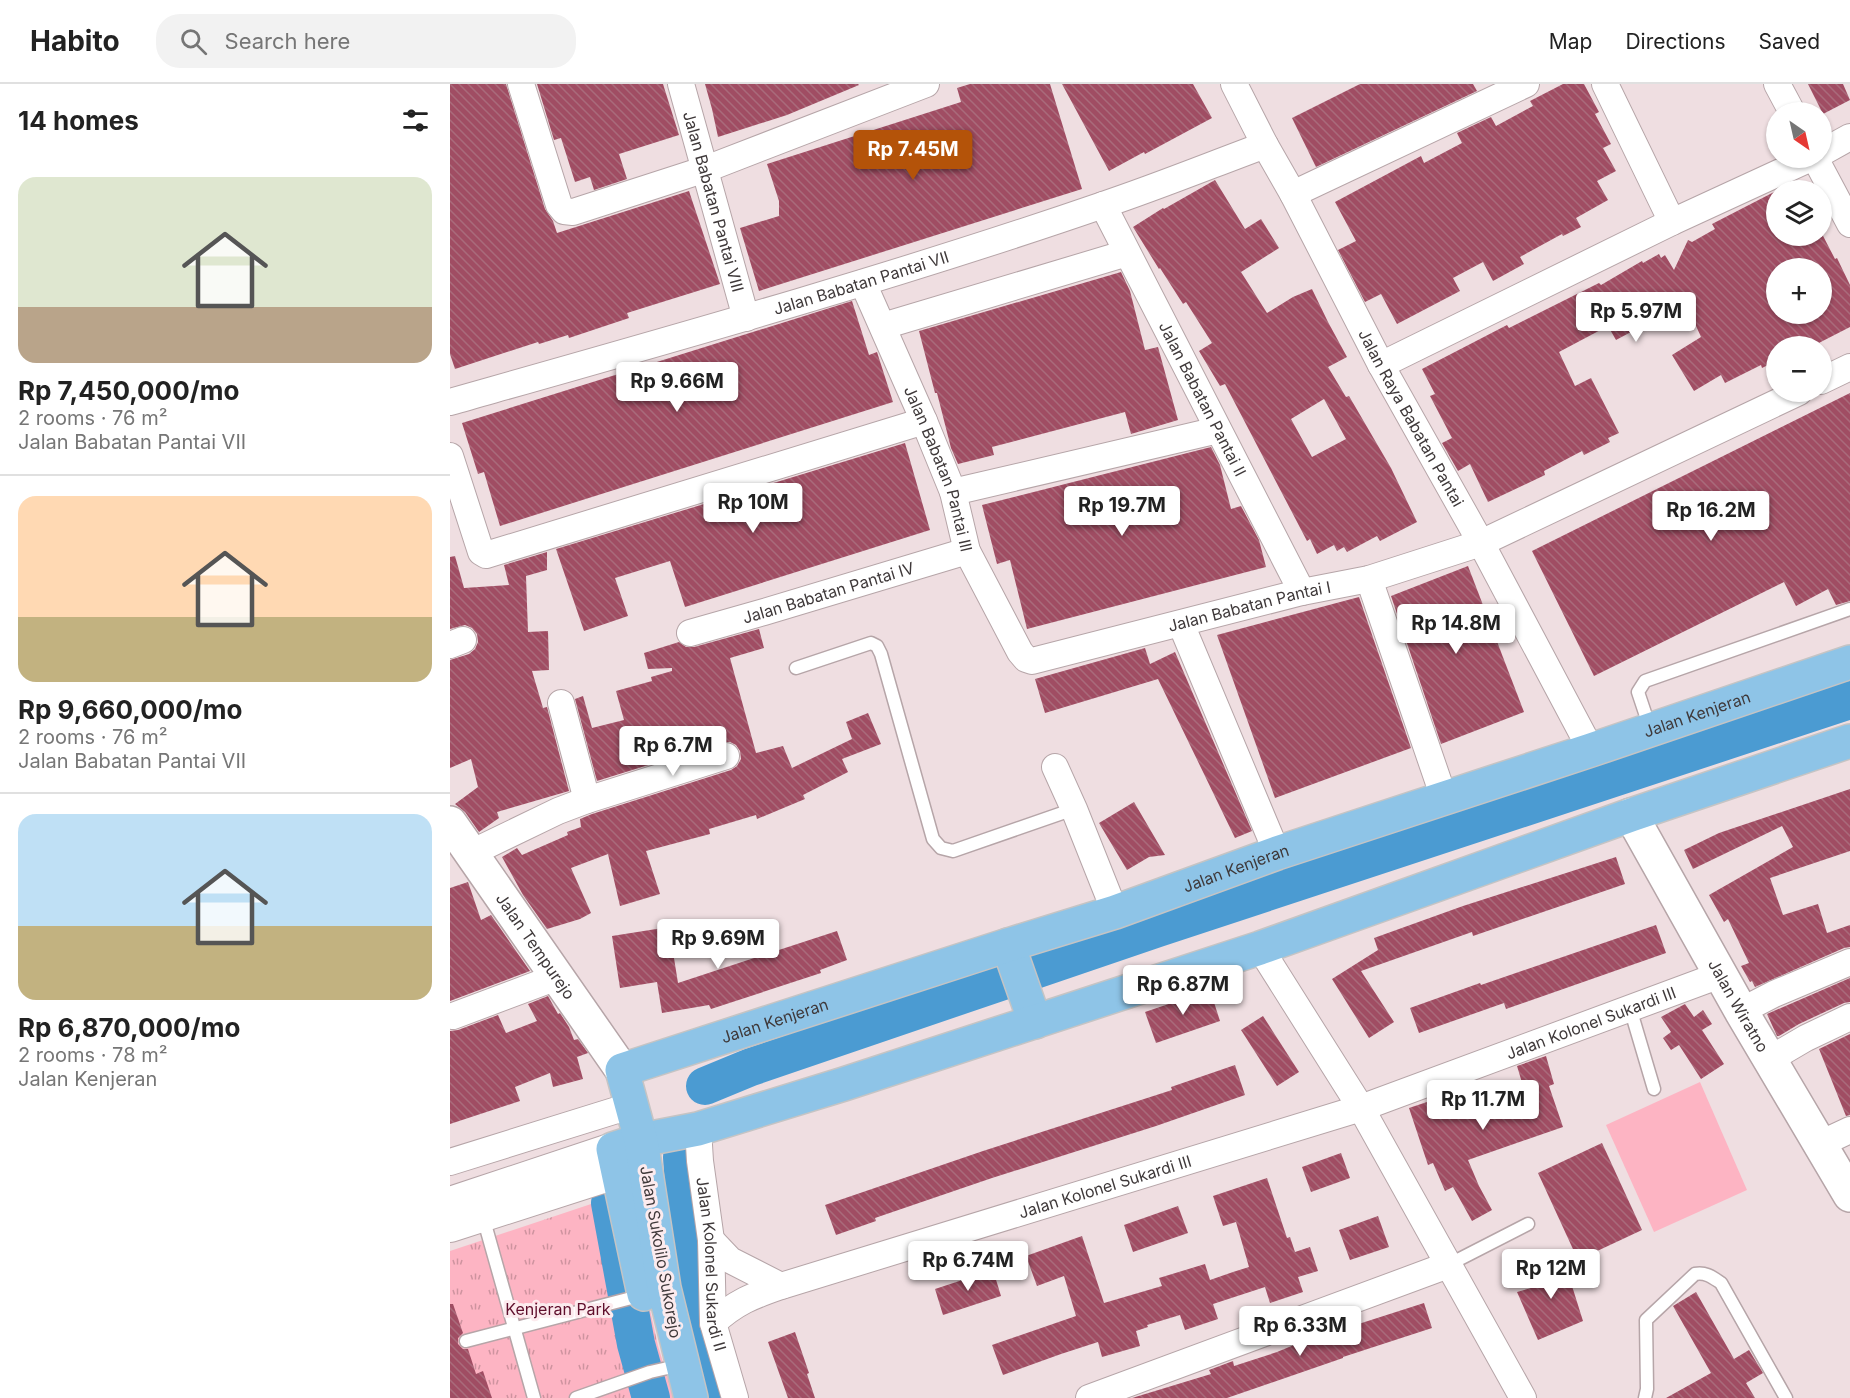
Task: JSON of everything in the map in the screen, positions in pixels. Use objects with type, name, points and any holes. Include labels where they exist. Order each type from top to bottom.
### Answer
[{"type":"main road","name":"Jalan Kenjeran","points":[[622,1070],[1009,948],[1277,853],[1850,662]]},
{"type":"main road","points":[[629,1157],[698,1129],[1260,948],[1631,815],[1850,741]]},
{"type":"main road","name":"Jalan Wiratno","points":[[1631,815],[1720,975],[1850,1196]]},
{"type":"main road","name":"Jalan Tempurejo","points":[[459,840],[622,1070]]},
{"type":"main road","points":[[1009,948],[1034,1019]]},
{"type":"main road","name":"Jalan Sukolilo Sukorejo","points":[[622,1070],[633,1105],[629,1157],[640,1295],[660,1376],[691,1398]]},
{"type":"street","points":[[521,84],[559,205],[564,211],[573,212],[706,169],[926,84]]},
{"type":"street","name":"Jalan Babatan Pantai VIII","points":[[681,84],[746,318]]},
{"type":"street","name":"Jalan Raya Babatan Pantai","points":[[1234,84],[1380,364],[1481,543],[1591,750]]},
{"type":"street","points":[[1293,194],[1526,84]]},
{"type":"street","points":[[1605,84],[1672,222]]},
{"type":"street","points":[[1777,84],[1787,102]]},
{"type":"street","points":[[1832,147],[1850,137]]},
{"type":"street","name":"Jalan Babatan Pantai VII","points":[[450,402],[863,283],[1103,205],[1265,145]]},
{"type":"street","points":[[1380,364],[1672,222],[1791,168]]},
{"type":"street","points":[[1819,168],[1850,224]]},
{"type":"street","name":"Jalan Babatan Pantai II","points":[[1103,205],[1302,592]]},
{"type":"street","points":[[883,326],[1127,253]]},
{"type":"street","name":"Jalan Babatan Pantai Ill","points":[[863,283],[953,492],[968,551],[1020,652]]},
{"type":"street","points":[[1832,376],[1850,367]]},
{"type":"street","name":"Jalan Babatan Pantai I","points":[[1020,652],[1026,659],[1032,661],[1302,592],[1369,579],[1481,543],[1778,402]]},
{"type":"street","points":[[450,456],[481,552],[486,555],[924,421]]},
{"type":"street","points":[[953,492],[1218,430]]},
{"type":"street","name":"Jalan Babatan Pantai IV","points":[[690,633],[968,551]]},
{"type":"street","points":[[1369,579],[1444,798]]},
{"type":"street","points":[[1181,624],[1277,853]]},
{"type":"street","points":[[561,703],[587,800]]},
{"type":"street","points":[[459,840],[558,811],[726,756]]},
{"type":"street","points":[[1055,767],[1115,912]]},
{"type":"street","points":[[1260,948],[1361,1108],[1523,1398]]},
{"type":"street","points":[[1741,1011],[1774,994],[1850,962]]},
{"type":"street","name":"Jalan Kolonel Sukardi III","points":[[713,1323],[727,1310],[746,1298],[1361,1108],[1720,975]]},
{"type":"street","points":[[453,1016],[557,977]]},
{"type":"street","points":[[1770,1059],[1806,1038],[1850,1017]]},
{"type":"street","points":[[450,1162],[633,1105]]},
{"type":"street","name":"Jalan Kolonel Sukardi II","points":[[698,1129],[711,1240],[713,1323],[735,1398]]},
{"type":"street","points":[[1820,1144],[1850,1130]]},
{"type":"street","points":[[450,1203],[629,1157]]},
{"type":"street","points":[[450,1226],[482,1216],[629,1157]]},
{"type":"street","points":[[711,1240],[730,1260],[781,1286]]},
{"type":"street","points":[[1089,1398],[1448,1265]]},
{"type":"lane","points":[[1650,729],[1638,692],[1645,681],[1850,609]]},
{"type":"lane","points":[[796,668],[871,643],[877,646],[933,839],[941,848],[953,851],[1074,809]]},
{"type":"lane","points":[[1630,1008],[1654,1089]]},
{"type":"lane","points":[[482,1216],[534,1398]]},
{"type":"lane","points":[[1448,1265],[1528,1224]]},
{"type":"lane","points":[[1644,1398],[1647,1389],[1646,1320],[1695,1274],[1700,1273],[1706,1273],[1721,1283],[1786,1398]]},
{"type":"lane","points":[[466,1341],[640,1295]]},
{"type":"lane","points":[[576,1398],[660,1376]]},
{"type":"green space","points":[[1700,1082],[1747,1190],[1654,1232],[1606,1125]]},
{"type":"green space","name":"Kenjeran Park","points":[[624,1193],[658,1346],[674,1398],[450,1398],[450,1251]]},
{"type":"building","points":[[450,84],[506,84],[545,209],[557,233],[689,191],[720,284],[627,313],[629,318],[569,338],[568,335],[539,344],[538,342],[455,369],[450,354]]},
{"type":"building","points":[[537,84],[663,84],[679,135],[619,154],[627,179],[594,190],[590,177],[575,182],[561,138],[554,140]]},
{"type":"building","points":[[705,84],[859,85],[787,115],[718,137]]},
{"type":"building","points":[[970,84],[1050,84],[1082,189],[759,291],[740,228],[779,216],[779,201],[767,164],[961,102],[957,88]]},
{"type":"building","points":[[1062,84],[1193,84],[1212,118],[1109,171]]},
{"type":"building","points":[[1360,84],[1473,84],[1477,91],[1316,167],[1292,118]]},
{"type":"building","points":[[1563,84],[1584,84],[1599,112],[1595,114],[1611,144],[1603,148],[1616,171],[1597,181],[1608,200],[1576,218],[1581,227],[1563,236],[1562,234],[1520,257],[1524,264],[1493,281],[1483,262],[1453,278],[1460,291],[1397,324],[1381,294],[1365,302],[1338,250],[1356,241],[1335,202],[1421,156],[1424,163],[1462,143],[1457,133],[1491,117],[1496,126],[1533,106],[1530,101]]},
{"type":"building","points":[[1808,84],[1843,84],[1850,100],[1832,109],[1832,102],[1817,102]]},
{"type":"building","points":[[1215,180],[1245,229],[1261,219],[1279,248],[1241,272],[1267,313],[1293,297],[1312,289],[1347,357],[1328,367],[1346,397],[1349,396],[1391,468],[1417,522],[1380,541],[1377,536],[1347,552],[1344,547],[1337,551],[1334,545],[1317,554],[1310,539],[1307,541],[1225,384],[1220,386],[1199,351],[1212,343],[1186,302],[1183,304],[1159,269],[1133,227]],"holes":[[[1324,399],[1346,439],[1312,457],[1291,419]]]},
{"type":"building","points":[[1766,196],[1766,246],[1828,246],[1850,285],[1850,327],[1832,336],[1766,336],[1766,366],[1762,368],[1761,365],[1725,383],[1721,375],[1694,391],[1672,355],[1701,337],[1688,308],[1660,324],[1657,318],[1616,340],[1608,326],[1559,352],[1575,386],[1591,378],[1619,433],[1608,438],[1610,442],[1584,455],[1582,451],[1544,471],[1545,475],[1488,502],[1470,464],[1458,471],[1442,443],[1452,438],[1430,396],[1435,394],[1422,369],[1507,325],[1509,328],[1599,283],[1601,285],[1642,261],[1643,263],[1659,254],[1661,258],[1665,255],[1674,270],[1688,240],[1692,242],[1715,229],[1712,224]]},
{"type":"building","points":[[1121,272],[1130,291],[1145,350],[1158,347],[1178,420],[1131,434],[1125,412],[992,447],[994,455],[958,464],[951,448],[919,331]]},
{"type":"building","points":[[852,301],[869,355],[877,352],[893,402],[500,526],[484,472],[478,474],[462,423]]},
{"type":"building","points":[[1850,393],[1850,601],[1836,605],[1828,589],[1796,606],[1784,582],[1594,676],[1532,551]]},
{"type":"building","points":[[905,443],[930,530],[685,607],[670,561],[615,578],[628,616],[584,631],[556,549]]},
{"type":"building","points":[[1211,447],[1220,465],[1231,509],[1241,506],[1259,540],[1266,567],[1027,629],[1010,560],[997,564],[982,505]]},
{"type":"building","points":[[547,552],[547,570],[526,576],[528,632],[548,631],[549,670],[532,671],[543,708],[547,707],[569,791],[497,812],[499,818],[479,832],[465,812],[455,804],[478,787],[471,759],[450,768],[450,660],[469,654],[478,642],[477,634],[472,628],[465,625],[450,629],[450,557],[455,556],[464,588],[509,585],[504,565]]},
{"type":"building","points":[[1468,566],[1524,712],[1441,744],[1391,596]]},
{"type":"building","points":[[1359,597],[1411,748],[1275,798],[1217,635]]},
{"type":"building","points":[[759,629],[764,648],[730,658],[756,753],[783,746],[792,768],[852,739],[846,722],[868,713],[881,744],[842,759],[848,772],[803,795],[805,799],[757,819],[756,815],[709,829],[710,834],[646,851],[660,894],[620,906],[608,854],[571,868],[591,913],[580,919],[547,929],[523,895],[502,857],[517,848],[522,855],[568,835],[567,832],[581,827],[580,819],[592,814],[731,770],[741,759],[736,745],[722,742],[597,781],[575,699],[583,696],[592,728],[624,720],[616,691],[652,681],[651,677],[672,671],[672,668],[648,669],[644,653],[679,642],[686,647],[694,647]]},
{"type":"building","points":[[1145,648],[1150,664],[1175,652],[1252,831],[1235,838],[1158,679],[1045,713],[1035,679]]},
{"type":"building","points":[[1850,789],[1850,851],[1770,878],[1783,915],[1818,904],[1827,933],[1850,925],[1850,947],[1755,987],[1741,966],[1749,963],[1728,919],[1724,922],[1709,895],[1793,847],[1782,826],[1693,869],[1684,850],[1719,833]]},
{"type":"building","points":[[1134,802],[1165,855],[1149,857],[1127,870],[1099,823]]},
{"type":"building","points":[[1616,857],[1625,884],[1473,936],[1472,932],[1361,971],[1394,1022],[1369,1038],[1332,979],[1378,950],[1374,938],[1463,906]]},
{"type":"building","points":[[468,882],[481,920],[491,915],[530,971],[450,1001],[450,888]]},
{"type":"building","points":[[1656,925],[1666,953],[1506,1009],[1504,1003],[1419,1033],[1410,1008]]},
{"type":"building","points":[[669,927],[678,983],[837,931],[847,960],[820,970],[821,973],[711,1009],[709,1005],[662,1013],[657,982],[620,988],[612,936]]},
{"type":"building","points":[[1850,978],[1850,1002],[1777,1036],[1767,1014]]},
{"type":"building","points":[[1210,990],[1220,1021],[1156,1043],[1145,1012]]},
{"type":"building","points":[[548,996],[558,1014],[560,1013],[569,1027],[574,1040],[578,1039],[588,1053],[577,1057],[583,1079],[553,1087],[550,1073],[515,1087],[520,1101],[450,1124],[450,1031],[498,1015],[506,1033],[537,1021],[528,1004]]},
{"type":"building","points":[[1685,1004],[1694,1017],[1703,1010],[1712,1024],[1702,1030],[1724,1064],[1701,1079],[1679,1045],[1671,1050],[1663,1038],[1671,1032],[1661,1017]]},
{"type":"building","points":[[1263,1016],[1299,1072],[1277,1086],[1241,1030]]},
{"type":"building","points":[[1850,1034],[1850,1115],[1846,1116],[1819,1049]]},
{"type":"building","points":[[1546,1056],[1554,1084],[1549,1086],[1563,1127],[1468,1160],[1492,1210],[1472,1221],[1453,1187],[1445,1191],[1433,1163],[1428,1165],[1409,1108],[1469,1088],[1477,1112],[1526,1096],[1517,1066]]},
{"type":"building","points":[[1235,1065],[1245,1095],[875,1218],[876,1221],[836,1235],[825,1205],[1172,1090],[1171,1087]]},
{"type":"building","points":[[1602,1143],[1642,1230],[1578,1260],[1538,1173]]},
{"type":"building","points":[[1341,1153],[1350,1178],[1311,1192],[1302,1167]]},
{"type":"building","points":[[1267,1178],[1287,1238],[1290,1237],[1295,1252],[1310,1247],[1318,1271],[1298,1277],[1303,1292],[1270,1303],[1265,1287],[1213,1304],[1218,1319],[1185,1330],[1180,1315],[1147,1325],[1148,1327],[1136,1331],[1140,1346],[1102,1357],[1098,1342],[1003,1375],[992,1345],[1076,1316],[1064,1276],[1037,1286],[1026,1256],[1082,1236],[1104,1303],[1162,1286],[1159,1278],[1205,1264],[1210,1280],[1249,1267],[1236,1222],[1223,1226],[1213,1196]]},
{"type":"building","points":[[1178,1206],[1188,1233],[1133,1252],[1124,1225]]},
{"type":"building","points":[[1378,1216],[1389,1247],[1350,1260],[1339,1230]]},
{"type":"building","points":[[1562,1254],[1583,1321],[1538,1340],[1517,1292],[1541,1285],[1533,1268]]},
{"type":"building","points":[[993,1270],[1001,1296],[943,1315],[935,1289]]},
{"type":"building","points":[[1696,1292],[1734,1359],[1749,1350],[1763,1373],[1746,1383],[1755,1398],[1666,1398],[1711,1373],[1673,1306]]},
{"type":"building","points":[[1424,1303],[1432,1328],[1227,1398],[1132,1398],[1211,1374],[1209,1370],[1233,1361],[1234,1366],[1277,1352],[1294,1345],[1292,1339],[1315,1330],[1318,1337]]},
{"type":"building","points":[[450,1304],[453,1304],[463,1333],[458,1338],[458,1344],[463,1349],[468,1349],[476,1374],[483,1371],[492,1398],[450,1398]]},
{"type":"building","points":[[795,1332],[815,1398],[788,1398],[768,1342]]},
{"type":"waterway","points":[[705,1086],[751,1067],[1158,928],[1850,700]]},
{"type":"waterway","points":[[682,1157],[693,1322],[711,1398]]},
{"type":"waterway","points":[[610,1203],[636,1344],[651,1398]]}]
